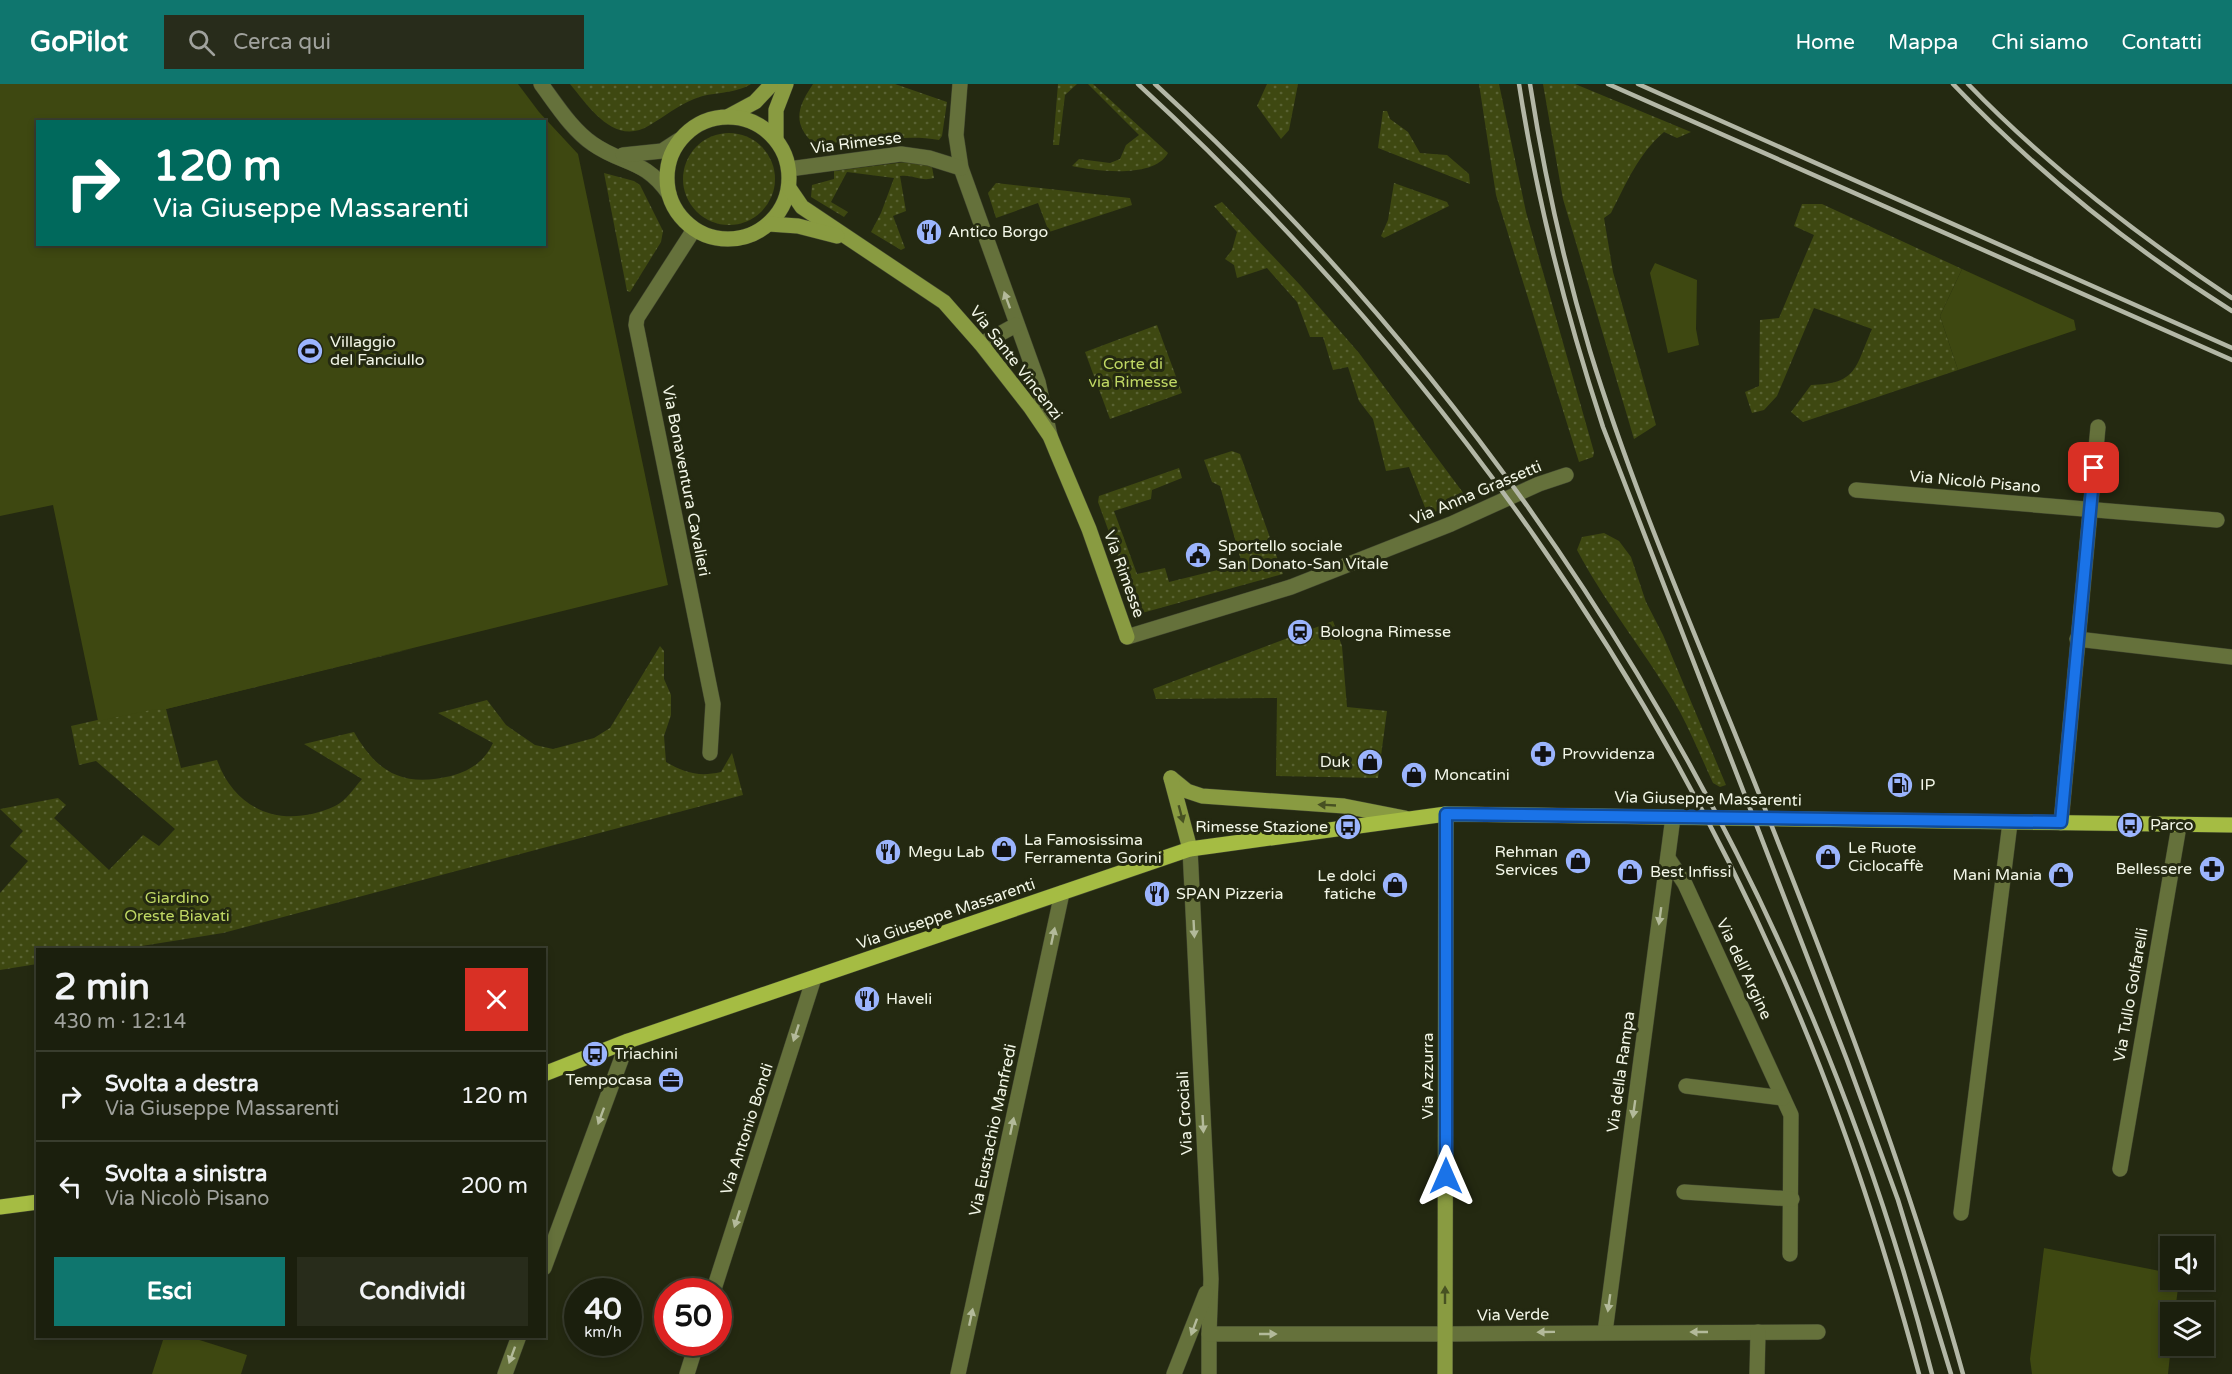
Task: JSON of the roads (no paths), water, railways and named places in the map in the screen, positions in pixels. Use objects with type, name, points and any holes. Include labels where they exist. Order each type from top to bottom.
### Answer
[{"type":"main road","points":[[772,84],[755,102],[729,116],[702,122],[679,140],[670,162],[669,194],[681,219],[693,231],[712,238],[731,240],[751,236],[769,224],[784,203],[789,189],[789,169],[776,139],[776,110],[786,84]]},
{"type":"main road","points":[[729,116],[760,126],[776,139]]},
{"type":"main road","name":"Via Sante Vincenzi","points":[[789,189],[802,207],[846,239],[888,263],[944,302],[981,344],[1050,436],[1073,491]]},
{"type":"main road","name":"Via Sante Vincenzi","points":[[769,224],[798,226],[846,239]]},
{"type":"main road","name":"Via Rimesse","points":[[1073,491],[1127,636]]},
{"type":"main road","name":"Via Giuseppe Massarenti","points":[[1191,849],[1171,778],[1186,791],[1202,796],[1344,806],[1405,818]]},
{"type":"main road","name":"Via Giuseppe Massarenti","points":[[546,1073],[628,1041],[1191,849],[1446,814],[2232,825]]},
{"type":"main road","name":"Via Azzurra","points":[[1445,1374],[1446,814]]},
{"type":"main road","points":[[0,1207],[36,1202]]},
{"type":"street","points":[[541,84],[590,142],[655,175],[669,194]]},
{"type":"street","points":[[960,84],[956,135],[961,168],[1038,382],[1050,436]]},
{"type":"street","points":[[618,156],[662,151],[679,140]]},
{"type":"street","name":"Via Rimesse","points":[[789,169],[901,154],[929,158],[961,168]]},
{"type":"street","name":"Via Bonaventura Cavalieri","points":[[693,231],[643,308],[636,325],[713,704],[710,753]]},
{"type":"street","points":[[981,344],[1016,325]]},
{"type":"street","points":[[2061,822],[2098,427]]},
{"type":"street","name":"Via Anna Grassetti","points":[[1127,636],[1290,587],[1451,524],[1539,484],[1566,475]]},
{"type":"street","name":"Via Nicolò Pisano","points":[[1856,490],[2217,520]]},
{"type":"street","points":[[2077,639],[2232,657]]},
{"type":"street","name":"Via della Rampa","points":[[1605,1332],[1673,818]]},
{"type":"street","points":[[1961,1213],[2010,823]]},
{"type":"street","name":"Via Tullo Golfarelli","points":[[2120,1169],[2179,826]]},
{"type":"street","name":"Via Crociali","points":[[1191,849],[1211,1279],[1209,1374]]},
{"type":"street","name":"Via dell'Argine","points":[[1668,858],[1685,884],[1791,1115],[1790,1254]]},
{"type":"street","name":"Via Eustachio Manfredi","points":[[958,1374],[1062,893]]},
{"type":"street","name":"Via Antonio Bondi","points":[[718,1278],[814,978]]},
{"type":"street","points":[[546,1263],[628,1041]]},
{"type":"street","points":[[1686,1086],[1783,1098]]},
{"type":"street","points":[[1684,1192],[1792,1199]]},
{"type":"street","points":[[1174,1374],[1211,1279]]},
{"type":"street","points":[[1757,1374],[1758,1332]]},
{"type":"street","name":"Via Verde","points":[[1209,1334],[1818,1332]]},
{"type":"street","points":[[506,1374],[518,1338]]},
{"type":"street","points":[[687,1374],[693,1356]]},
{"type":"railway","points":[[1138,84],[1246,189],[1349,300],[1445,416],[1535,537],[1618,663],[1693,793],[1761,928],[1820,1067],[1874,1219],[1919,1374]]},
{"type":"railway","points":[[1155,84],[1291,218],[1417,362],[1532,514],[1637,673],[1730,840],[1810,1013],[1878,1191],[1932,1374]]},
{"type":"railway","points":[[1519,84],[1526,128],[1554,257],[1603,427],[1847,1060],[1898,1200],[1951,1374]]},
{"type":"railway","points":[[1530,84],[1548,185],[1563,252],[1607,403],[1644,507],[1835,988],[1916,1218],[1963,1374]]},
{"type":"railway","points":[[1608,84],[2232,360]]},
{"type":"railway","points":[[1638,84],[2232,348]]},
{"type":"railway","points":[[1953,84],[2017,147],[2085,206],[2157,261],[2232,311]]},
{"type":"railway","points":[[1968,84],[2029,143],[2094,198],[2162,250],[2232,298]]},
{"type":"place","name":"Antico Borgo","points":[[929,232]]},
{"type":"place","name":"Villaggio del Fanciullo","points":[[310,351]]},
{"type":"place","name":"Sportello sociale San Donato-San Vitale","points":[[1198,555]]},
{"type":"place","name":"Bologna Rimesse","points":[[1300,632]]},
{"type":"place","name":"Provvidenza","points":[[1543,754]]},
{"type":"place","name":"Duk","points":[[1370,762]]},
{"type":"place","name":"Moncatini","points":[[1414,775]]},
{"type":"place","name":"IP","points":[[1900,785]]},
{"type":"place","name":"Parco","points":[[2130,825]]},
{"type":"place","name":"Rimesse Stazione","points":[[1348,827]]},
{"type":"place","name":"La Famosissima Ferramenta Gorini","points":[[1004,849]]},
{"type":"place","name":"Megu Lab","points":[[888,852]]},
{"type":"place","name":"Le Ruote Ciclocaffè","points":[[1828,857]]},
{"type":"place","name":"Rehman Services","points":[[1578,861]]},
{"type":"place","name":"Bellessere","points":[[2212,869]]},
{"type":"place","name":"Best Infissi","points":[[1630,872]]},
{"type":"place","name":"Mani Mania","points":[[2061,875]]},
{"type":"place","name":"Le dolci fatiche","points":[[1395,885]]},
{"type":"place","name":"SPAN Pizzeria","points":[[1157,894]]},
{"type":"place","name":"Haveli","points":[[867,999]]},
{"type":"place","name":"Triachini","points":[[595,1054]]},
{"type":"place","name":"Tempocasa","points":[[671,1080]]},
{"type":"park label","name":"Corte di via Rimesse","points":[[1133,373]]},
{"type":"park label","name":"Giardino Oreste Biavati","points":[[177,907]]}]
